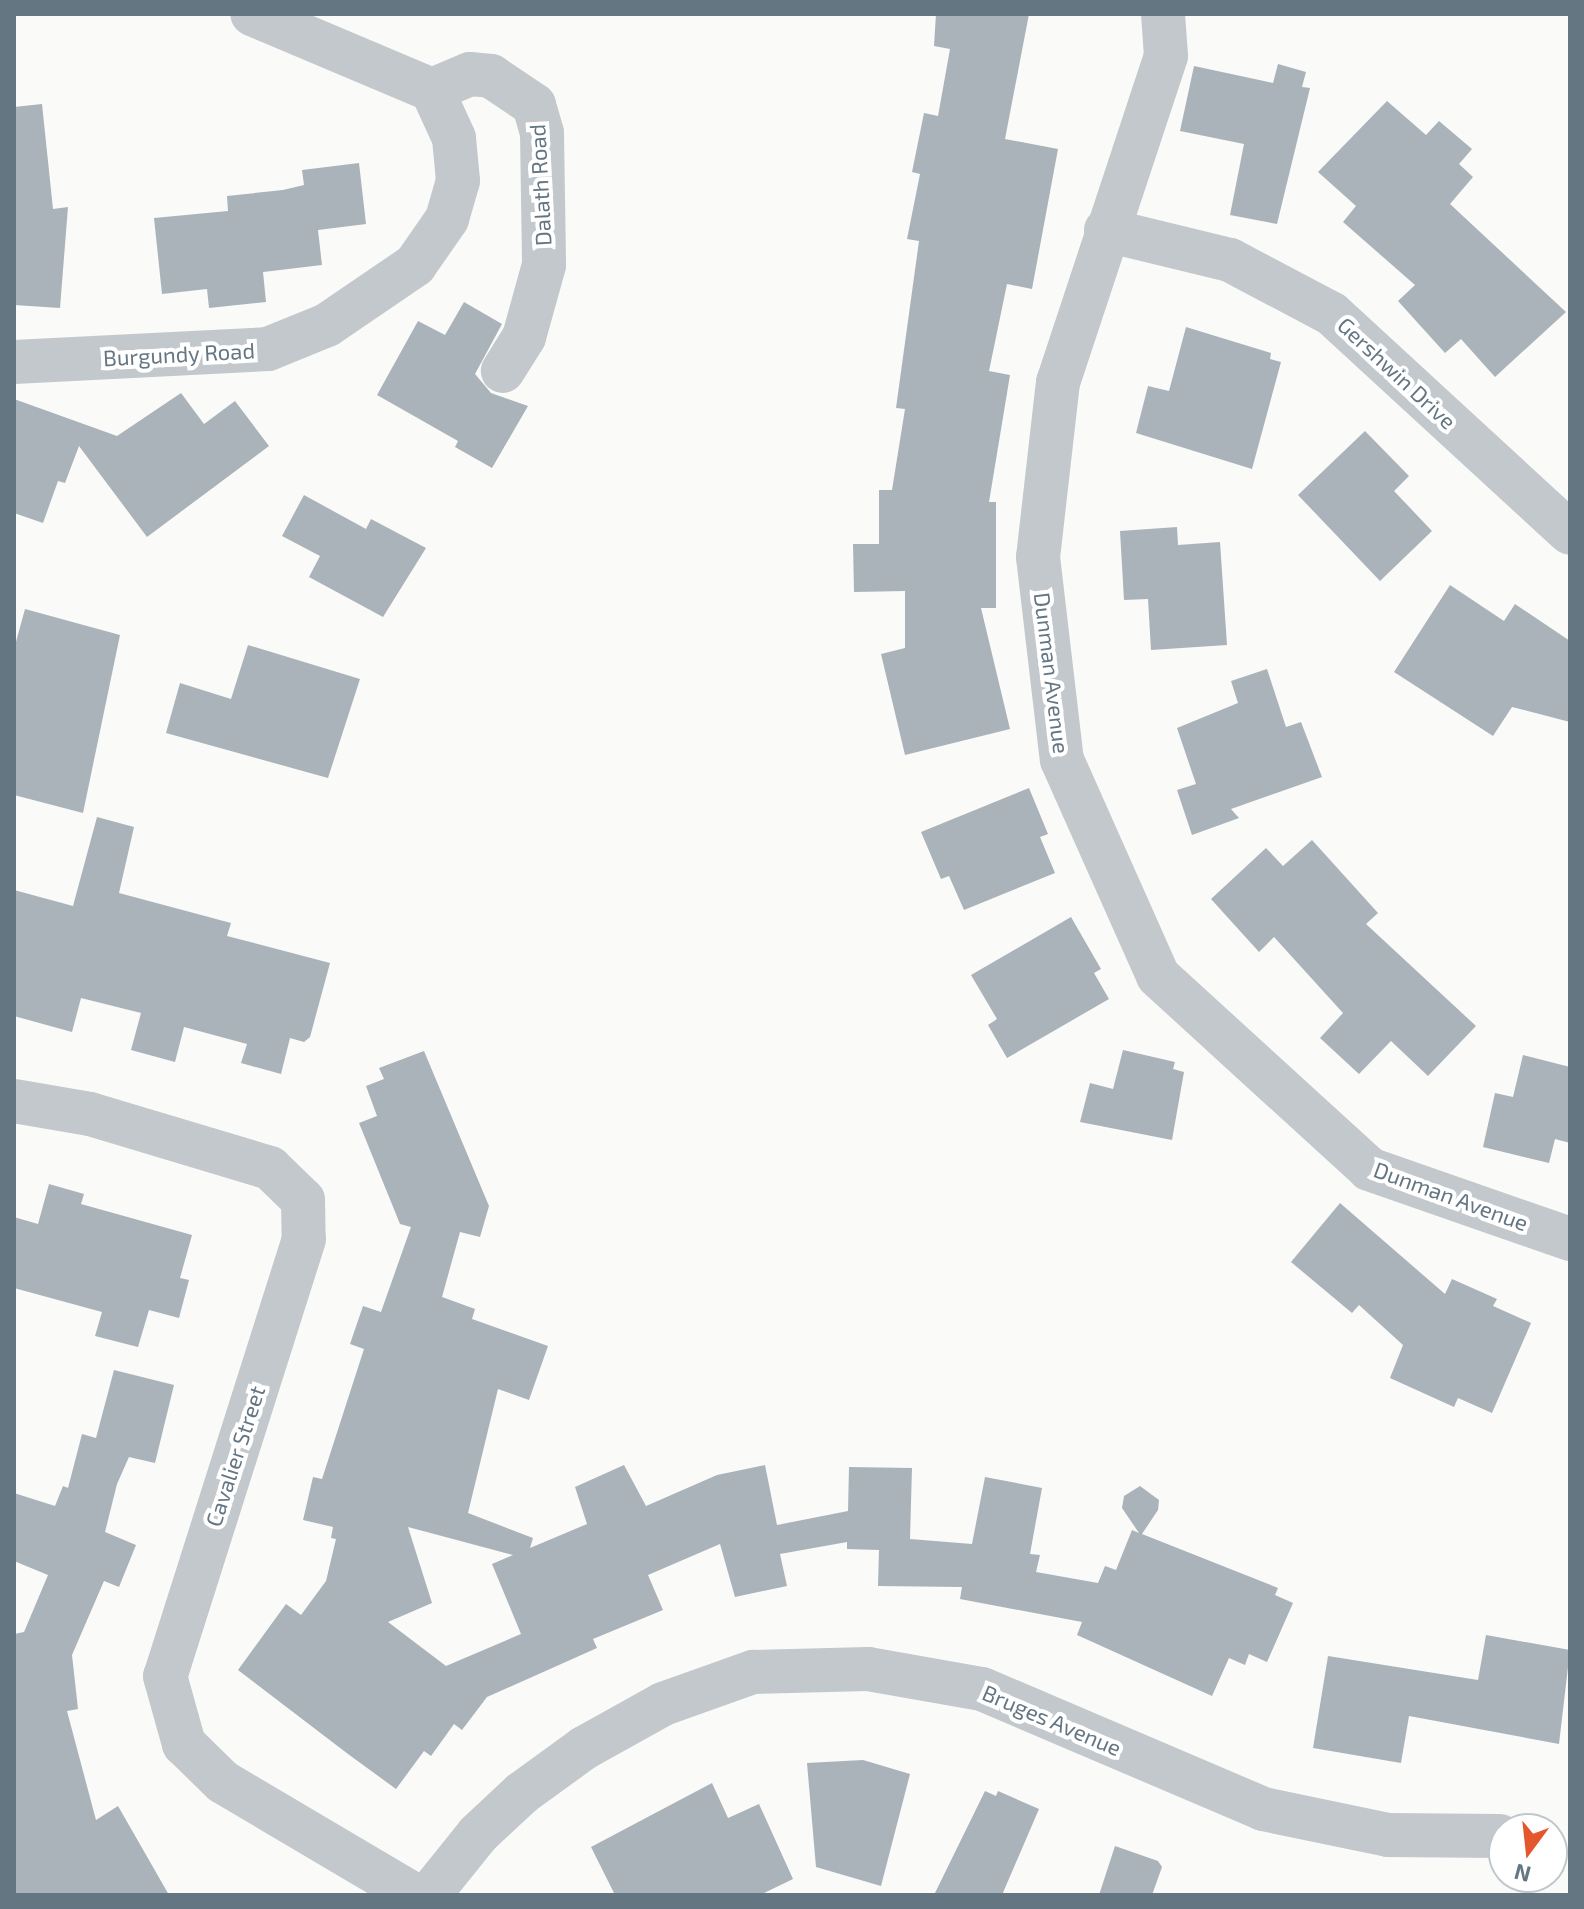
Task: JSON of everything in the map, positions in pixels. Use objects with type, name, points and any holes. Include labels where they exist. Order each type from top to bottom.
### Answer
[{"type":"street","points":[[252,14],[432,90]]},
{"type":"street","name":"Dunman Avenue","points":[[1163,14],[1166,56],[1058,382],[1038,557],[1062,760],[1158,976],[1369,1169],[1570,1239]]},
{"type":"street","name":"Dalath Road","points":[[432,90],[470,74],[491,76],[534,105],[542,133],[542,275],[524,337],[503,371]]},
{"type":"street","name":"Burgundy Road","points":[[14,362],[268,349],[327,325],[415,265],[447,219],[458,181],[454,138],[432,90]]},
{"type":"street","name":"Gershwin Drive","points":[[1106,230],[1230,260],[1332,314],[1570,533]]},
{"type":"street","name":"Cavalier Street","points":[[14,1101],[90,1114],[270,1168],[303,1200],[304,1239],[165,1676],[184,1744],[223,1782],[414,1895]]},
{"type":"street","name":"Bruges Avenue","points":[[429,1895],[478,1834],[522,1793],[584,1748],[663,1704],[753,1672],[868,1669],[982,1689],[1263,1809],[1388,1835],[1488,1836]]},
{"type":"building","points":[[936,14],[1029,14],[1005,139],[1058,149],[1032,289],[1007,284],[989,371],[1010,375],[989,502],[996,502],[996,608],[981,608],[1010,729],[905,755],[881,654],[905,648],[905,591],[854,592],[853,544],[879,544],[879,490],[892,490],[905,409],[896,408],[919,241],[907,239],[920,174],[912,172],[924,113],[938,116],[950,49],[934,46]]},
{"type":"building","points":[[1278,64],[1306,72],[1302,87],[1310,88],[1277,224],[1230,215],[1244,144],[1180,131],[1194,66],[1273,83]]},
{"type":"building","points":[[1387,101],[1426,135],[1439,121],[1472,149],[1459,164],[1473,177],[1450,204],[1566,312],[1495,377],[1461,339],[1445,353],[1398,301],[1415,285],[1343,222],[1356,206],[1318,172]]},
{"type":"building","points":[[42,104],[53,209],[68,207],[60,308],[14,305],[14,107]]},
{"type":"building","points":[[359,163],[366,224],[318,230],[322,265],[263,272],[266,302],[209,308],[207,289],[162,294],[154,218],[228,211],[227,196],[304,185],[302,170]]},
{"type":"building","points":[[464,302],[502,324],[475,374],[491,393],[528,406],[492,468],[455,447],[458,441],[377,395],[418,321],[445,335]]},
{"type":"building","points":[[1186,327],[1271,353],[1270,359],[1281,362],[1252,469],[1136,433],[1148,386],[1169,391]]},
{"type":"building","points":[[181,393],[204,424],[235,401],[269,446],[147,537],[79,446],[65,483],[58,481],[43,523],[14,513],[14,399],[117,436]]},
{"type":"building","points":[[1365,431],[1409,476],[1394,491],[1432,531],[1380,581],[1298,495]]},
{"type":"building","points":[[304,495],[366,529],[371,519],[426,548],[383,617],[309,577],[320,556],[282,536]]},
{"type":"building","points":[[1177,527],[1178,545],[1220,542],[1227,645],[1151,650],[1148,599],[1124,600],[1120,531]]},
{"type":"building","points":[[1450,585],[1504,621],[1515,604],[1570,641],[1570,722],[1512,707],[1493,736],[1394,672]]},
{"type":"building","points":[[25,609],[120,635],[83,813],[14,795],[14,649]]},
{"type":"building","points":[[248,645],[360,679],[328,778],[166,733],[180,683],[231,699]]},
{"type":"building","points":[[1267,669],[1286,727],[1301,722],[1322,777],[1231,809],[1239,818],[1192,835],[1177,790],[1196,784],[1177,728],[1238,703],[1231,681]]},
{"type":"building","points":[[1029,788],[1048,834],[1040,837],[1055,873],[964,910],[949,876],[941,879],[921,832]]},
{"type":"building","points":[[97,817],[134,827],[119,893],[231,923],[227,936],[330,963],[310,1037],[304,1042],[290,1038],[281,1074],[241,1063],[247,1044],[184,1027],[175,1062],[131,1050],[141,1013],[81,998],[72,1032],[14,1016],[14,890],[73,906]]},
{"type":"building","points":[[1312,840],[1378,913],[1366,924],[1476,1026],[1428,1076],[1391,1041],[1359,1074],[1320,1038],[1343,1013],[1274,937],[1259,952],[1211,899],[1266,848],[1283,866]]},
{"type":"building","points":[[1071,917],[1101,969],[1094,973],[1109,999],[1007,1058],[988,1025],[997,1019],[971,975]]},
{"type":"building","points":[[1123,1050],[1175,1062],[1173,1069],[1184,1072],[1172,1140],[1080,1122],[1090,1083],[1113,1089]]},
{"type":"building","points":[[424,1051],[489,1206],[480,1237],[460,1232],[442,1297],[475,1309],[472,1319],[548,1346],[529,1400],[498,1389],[468,1513],[533,1538],[530,1548],[587,1524],[575,1487],[624,1465],[646,1506],[717,1475],[765,1465],[777,1525],[848,1511],[849,1467],[912,1468],[910,1539],[972,1544],[985,1477],[1042,1488],[1030,1554],[1040,1555],[1036,1572],[1098,1583],[1105,1566],[1116,1570],[1132,1530],[1139,1533],[1122,1508],[1124,1496],[1140,1486],[1159,1500],[1158,1510],[1142,1534],[1278,1588],[1275,1595],[1293,1603],[1267,1662],[1249,1654],[1245,1665],[1229,1658],[1212,1696],[1077,1635],[1082,1622],[960,1599],[962,1587],[878,1586],[879,1550],[847,1549],[847,1542],[780,1554],[787,1586],[735,1597],[720,1544],[648,1575],[663,1610],[593,1639],[597,1648],[487,1697],[462,1730],[454,1724],[431,1756],[424,1751],[396,1789],[238,1670],[286,1604],[301,1615],[326,1581],[336,1539],[331,1538],[333,1527],[303,1520],[313,1477],[322,1479],[364,1349],[350,1344],[363,1306],[381,1312],[411,1227],[400,1224],[359,1123],[377,1116],[366,1086],[384,1079],[379,1068]],"holes":[[[408,1527],[513,1555],[492,1564],[521,1634],[446,1666],[388,1622],[432,1603]]]},
{"type":"building","points":[[1523,1055],[1570,1067],[1570,1143],[1555,1139],[1549,1163],[1483,1147],[1495,1093],[1513,1097]]},
{"type":"building","points":[[49,1184],[84,1194],[81,1204],[192,1235],[180,1278],[189,1280],[179,1318],[149,1310],[138,1347],[95,1336],[102,1312],[14,1288],[14,1217],[38,1224]]},
{"type":"building","points":[[1340,1203],[1445,1294],[1452,1279],[1497,1299],[1493,1306],[1531,1323],[1492,1413],[1458,1398],[1454,1407],[1390,1378],[1403,1345],[1359,1305],[1352,1313],[1291,1262]]},
{"type":"building","points":[[114,1370],[174,1385],[155,1463],[129,1457],[117,1484],[105,1532],[136,1545],[119,1587],[104,1581],[72,1655],[78,1709],[67,1711],[96,1820],[118,1806],[169,1895],[14,1895],[14,1634],[24,1632],[48,1575],[14,1561],[14,1493],[55,1506],[63,1486],[68,1488],[82,1434],[96,1438]]},
{"type":"building","points":[[1486,1635],[1570,1650],[1559,1744],[1409,1716],[1401,1763],[1313,1748],[1328,1656],[1478,1680]]},
{"type":"building","points":[[863,1760],[910,1774],[881,1886],[816,1867],[807,1763]]},
{"type":"building","points":[[712,1783],[728,1818],[759,1804],[793,1879],[760,1895],[615,1895],[591,1847]]},
{"type":"building","points":[[985,1791],[996,1796],[998,1791],[1039,1809],[1002,1895],[934,1895]]},
{"type":"building","points":[[1115,1846],[1158,1861],[1162,1867],[1152,1895],[1099,1895]]}]
